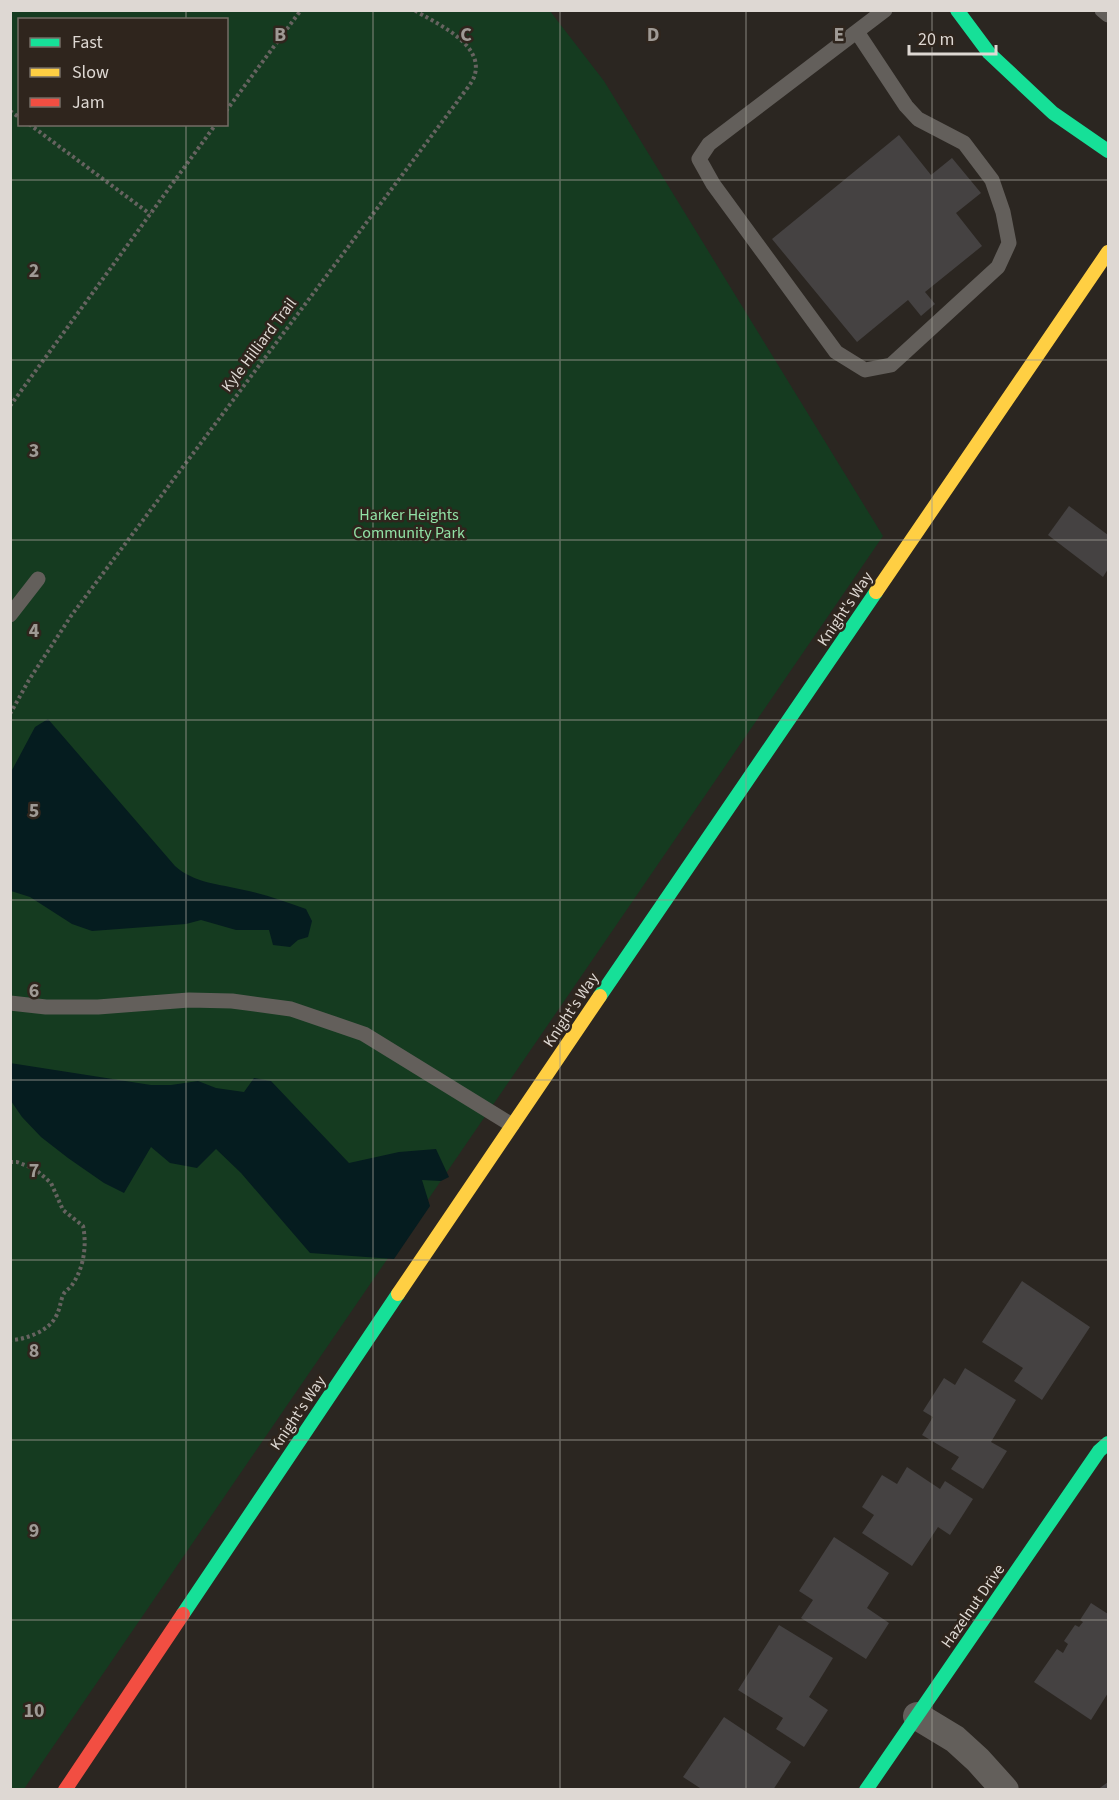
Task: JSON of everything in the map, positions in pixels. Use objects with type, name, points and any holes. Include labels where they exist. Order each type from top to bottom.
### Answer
[{"type":"main road","points":[[957,10],[989,53],[1045,105],[1108,151]]},
{"type":"main road","name":"Knight's Way","points":[[65,1790],[512,1125],[1108,252]]},
{"type":"main road","name":"Hazelnut Drive","points":[[866,1790],[1099,1451],[1108,1443]]},
{"type":"street","points":[[917,1716],[955,1739],[1005,1790]]},
{"type":"lane","points":[[857,32],[912,113],[918,119],[964,143],[992,180],[1003,212],[1009,243],[998,267],[891,365],[865,370],[836,352],[713,183],[699,159],[709,144],[885,10]]},
{"type":"lane","points":[[1102,10],[1108,15]]},
{"type":"lane","points":[[10,615],[38,579]]},
{"type":"lane","points":[[10,1003],[46,1007],[98,1007],[189,1000],[232,1001],[291,1009],[364,1034],[512,1125]]},
{"type":"path","points":[[228,108],[301,10]]},
{"type":"path","name":"Kyle Hilliard Trail","points":[[11,713],[29,680],[71,616],[457,102],[475,74],[474,55],[458,36],[414,10]]},
{"type":"path","points":[[32,126],[150,214]]},
{"type":"path","points":[[10,406],[215,126]]},
{"type":"path","points":[[10,1162],[35,1168],[51,1183],[63,1210],[83,1226],[86,1238],[84,1254],[77,1274],[73,1284],[63,1294],[55,1319],[36,1333],[10,1340]]},
{"type":"green space","name":"Harker Heights Community Park","points":[[11,11],[550,11],[604,81],[883,536],[24,1789],[11,1790]]},
{"type":"water","points":[[48,719],[182,872],[199,879],[306,909],[312,921],[308,937],[298,940],[290,947],[273,945],[269,930],[236,930],[201,920],[186,924],[92,931],[72,924],[30,897],[11,891],[11,772],[35,727]]},
{"type":"water","points":[[10,1063],[151,1085],[198,1081],[216,1088],[244,1092],[254,1078],[271,1081],[349,1163],[399,1152],[436,1149],[449,1177],[441,1181],[422,1180],[430,1206],[394,1259],[310,1253],[241,1173],[216,1149],[197,1168],[170,1163],[151,1147],[124,1193],[104,1183],[41,1137],[22,1117],[11,1101]]},
{"type":"building","points":[[899,135],[931,175],[952,158],[981,193],[956,213],[982,246],[925,292],[935,304],[921,316],[908,300],[857,342],[772,239]]},
{"type":"building","points":[[1069,506],[1108,535],[1108,569],[1103,577],[1048,535]]},
{"type":"building","points":[[1022,1281],[1090,1327],[1042,1400],[1014,1381],[1023,1368],[982,1342]]},
{"type":"building","points":[[965,1368],[1016,1400],[991,1442],[1007,1451],[983,1489],[951,1469],[959,1457],[922,1435],[933,1417],[923,1411],[944,1378],[955,1385]]},
{"type":"building","points":[[907,1467],[940,1489],[945,1481],[973,1499],[950,1535],[938,1527],[912,1566],[862,1533],[874,1515],[862,1507],[882,1475],[897,1484]]},
{"type":"building","points":[[834,1537],[889,1573],[867,1608],[889,1623],[866,1659],[801,1618],[813,1600],[799,1591]]},
{"type":"building","points":[[1091,1603],[1108,1614],[1108,1693],[1091,1720],[1034,1682],[1057,1649],[1063,1653],[1068,1644],[1064,1641],[1075,1625],[1079,1627],[1083,1622],[1080,1620]]},
{"type":"building","points":[[779,1625],[833,1658],[809,1697],[828,1710],[804,1747],[776,1729],[783,1718],[738,1690]]},
{"type":"building","points":[[724,1717],[791,1762],[773,1790],[703,1790],[683,1777]]},
{"type":"building","points":[[1108,1782],[1108,1790],[1097,1790]]},
{"type":"traffic: fast","points":[[957,10],[989,53],[1053,113],[1108,151]]},
{"type":"traffic: fast","points":[[600,996],[876,592]]},
{"type":"traffic: fast","points":[[183,1614],[398,1294]]},
{"type":"traffic: fast","points":[[866,1790],[1099,1451],[1108,1443]]},
{"type":"traffic: slow","points":[[876,592],[1108,252]]},
{"type":"traffic: slow","points":[[398,1294],[600,996]]},
{"type":"traffic: jam","points":[[65,1790],[183,1614]]}]
